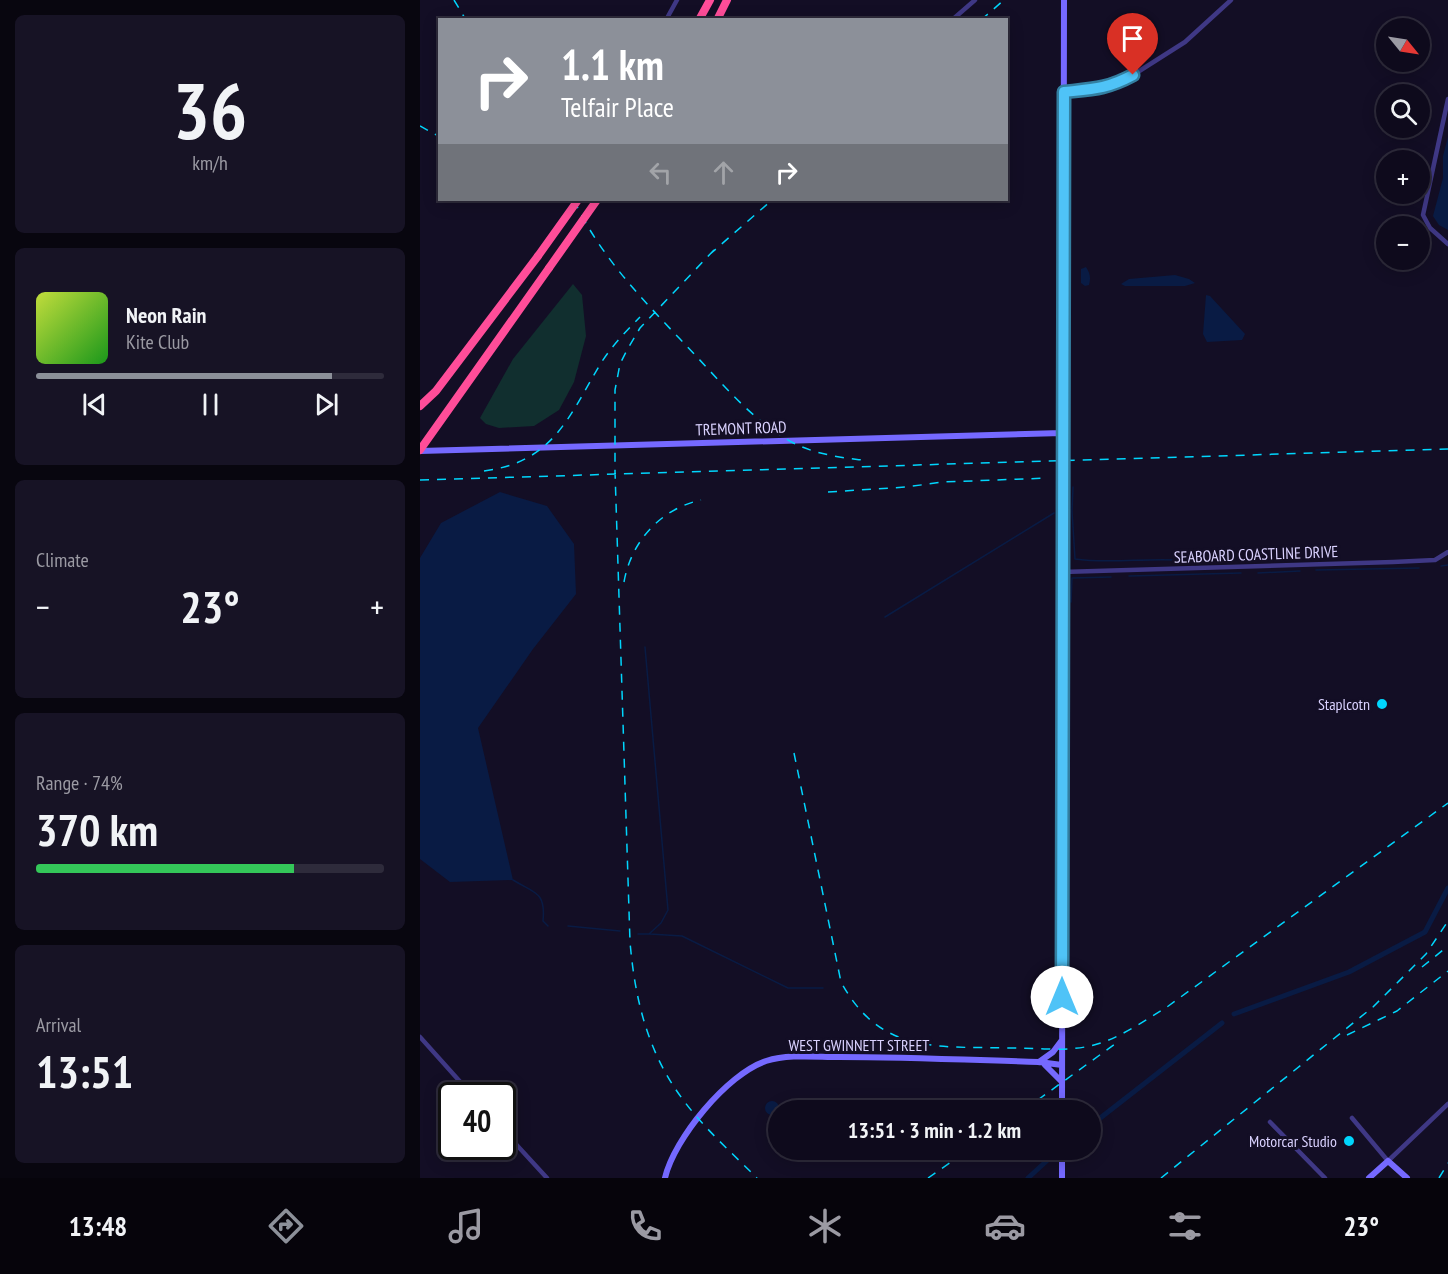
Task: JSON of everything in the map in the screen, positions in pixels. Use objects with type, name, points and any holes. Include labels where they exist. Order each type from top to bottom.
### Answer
[{"type":"highway","points":[[700,18],[710,0]]},
{"type":"highway","points":[[718,18],[727,0]]},
{"type":"highway","points":[[420,406],[436,391],[577,201]]},
{"type":"highway","points":[[420,450],[596,201]]},
{"type":"street","points":[[667,18],[677,0]]},
{"type":"street","points":[[954,18],[975,0]]},
{"type":"street","points":[[1062,1100],[1064,0]]},
{"type":"street","points":[[1064,92],[1113,86],[1133,75],[1185,42],[1231,0]]},
{"type":"street","points":[[1448,99],[1423,215],[1430,228],[1448,244]]},
{"type":"street","name":"TREMONT ROAD","points":[[420,450],[1062,433]]},
{"type":"street","name":"SEABOARD COASTLINE DRIVE","points":[[1062,572],[1435,560],[1448,552]]},
{"type":"street","points":[[420,1037],[460,1082]]},
{"type":"street","points":[[1062,1039],[1053,1052],[1039,1062],[1062,1082]]},
{"type":"street","name":"WEST GWINNETT STREET","points":[[665,1178],[672,1156],[680,1142],[722,1090],[742,1073],[766,1061],[786,1057],[854,1057],[1062,1063]]},
{"type":"street","points":[[1369,1178],[1448,1104]]},
{"type":"street","points":[[1352,1118],[1388,1161],[1407,1178]]},
{"type":"street","points":[[1270,1122],[1325,1178]]},
{"type":"street","points":[[516,1144],[547,1178]]},
{"type":"street","points":[[1062,1160],[1062,1178]]},
{"type":"green space","points":[[573,284],[582,295],[586,336],[574,382],[559,410],[534,426],[499,428],[486,424],[480,418],[513,359]]},
{"type":"water","points":[[1448,137],[1448,230],[1439,225],[1433,216],[1443,178],[1443,156]]},
{"type":"water","points":[[1086,267],[1090,280],[1089,285],[1085,286],[1081,283],[1081,269]]},
{"type":"water","points":[[1175,275],[1195,283],[1185,286],[1125,286],[1121,284],[1129,279]]},
{"type":"water","points":[[1206,295],[1210,296],[1245,334],[1242,340],[1207,342],[1203,334]]},
{"type":"water","points":[[500,492],[547,506],[574,544],[576,594],[533,649],[478,728],[513,880],[450,882],[420,859],[420,558],[441,523]]},
{"type":"waterway","points":[[1073,487],[1075,559],[1177,560]]},
{"type":"waterway","points":[[885,617],[1054,513]]},
{"type":"waterway","points":[[1314,556],[1332,555]]},
{"type":"waterway","points":[[1192,559],[1297,557]]},
{"type":"waterway","points":[[1441,566],[1448,565]]},
{"type":"waterway","points":[[1316,570],[1419,568]]},
{"type":"waterway","points":[[1258,573],[1300,571]]},
{"type":"waterway","points":[[1129,576],[1241,573]]},
{"type":"waterway","points":[[1071,602],[1072,578],[1111,577]]},
{"type":"waterway","points":[[638,934],[649,934],[661,923],[668,910],[645,647]]},
{"type":"waterway","points":[[513,880],[537,894],[543,904],[543,921],[548,926]]},
{"type":"waterway","points":[[1234,1014],[1349,972],[1425,932],[1448,888]]},
{"type":"waterway","points":[[568,926],[620,931]]},
{"type":"waterway","points":[[650,934],[682,936],[788,988],[823,988]]},
{"type":"waterway","points":[[1101,1117],[1222,1023]]},
{"type":"waterway","points":[[1028,1178],[1048,1160]]},
{"type":"railway","points":[[454,0],[465,18]]},
{"type":"railway","points":[[983,18],[1004,0]]},
{"type":"railway","points":[[420,126],[438,136]]},
{"type":"railway","points":[[574,201],[585,222],[613,264],[739,402],[775,432],[796,444],[824,454],[862,460]]},
{"type":"railway","points":[[709,255],[771,201]]},
{"type":"railway","points":[[714,250],[640,328],[620,364],[615,390],[615,471],[630,942],[635,985],[645,1026],[661,1064],[692,1111],[757,1178]]},
{"type":"railway","points":[[484,471],[508,466],[527,458],[557,434],[601,363],[624,333],[640,317]]},
{"type":"railway","points":[[420,480],[1448,449]]},
{"type":"railway","points":[[828,492],[943,482],[1048,478]]},
{"type":"railway","points":[[624,582],[633,554],[650,529],[673,511],[701,500]]},
{"type":"railway","points":[[794,753],[841,982],[857,1006],[874,1023],[894,1035],[914,1042],[937,1046],[1064,1049],[1094,1045],[1132,1029],[1167,1007],[1448,803]]},
{"type":"railway","points":[[1161,1178],[1373,1007],[1426,954],[1448,921]]},
{"type":"railway","points":[[1422,967],[1448,946]]},
{"type":"railway","points":[[1347,1035],[1397,1011],[1448,971]]},
{"type":"railway","points":[[1038,1100],[1119,1041]]},
{"type":"railway","points":[[928,1178],[954,1160]]},
{"type":"railway","points":[[1439,1178],[1448,1163]]},
{"type":"place","name":"Staplcotn","points":[[1382,704]]},
{"type":"place","name":"Motorcar Studio","points":[[1349,1141]]},
{"type":"route","points":[[1062,997],[1064,92],[1113,86],[1133,75]]}]
